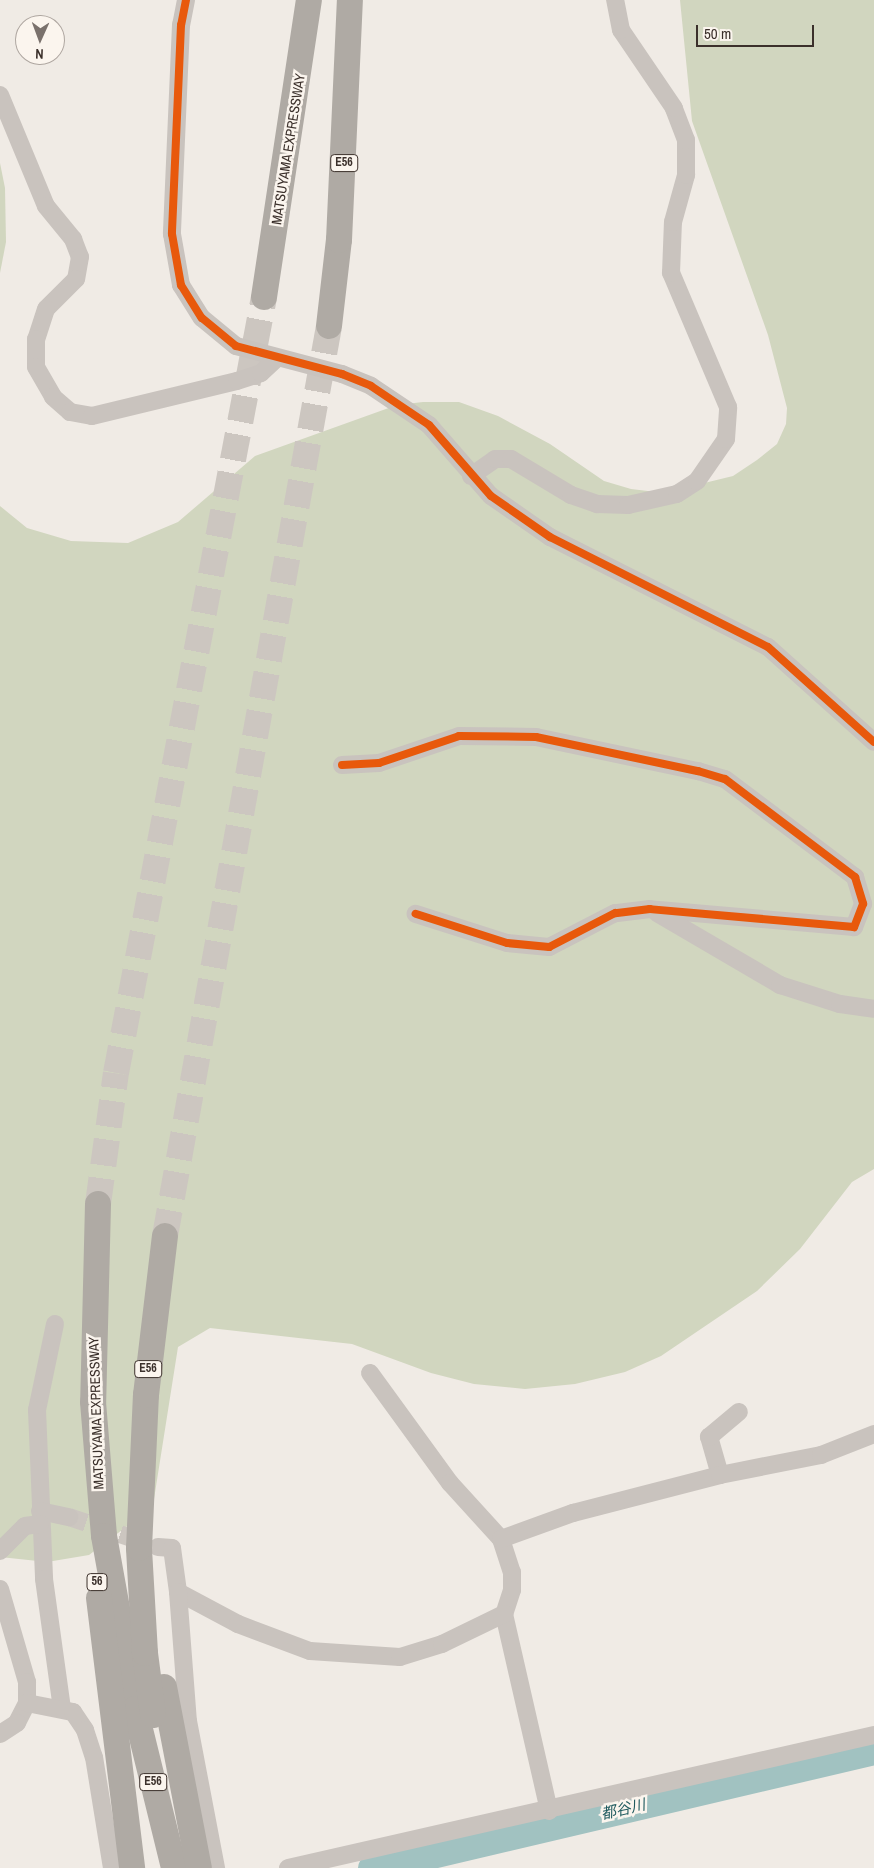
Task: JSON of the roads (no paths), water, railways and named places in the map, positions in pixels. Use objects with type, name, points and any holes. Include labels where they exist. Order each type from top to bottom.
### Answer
[{"type":"highway","name":"MATSUYAMA EXPRESSWAY","points":[[264,297],[309,0]]},
{"type":"highway","name":"E56","points":[[329,326],[341,210],[350,0]]},
{"type":"highway","name":"MATSUYAMA EXPRESSWAY","points":[[98,1204],[93,1289],[95,1450],[104,1536],[173,1861]]},
{"type":"highway","name":"E56","points":[[141,1708],[140,1503],[146,1395],[165,1236]]},
{"type":"highway","points":[[132,1868],[141,1708]]},
{"type":"highway","points":[[141,1708],[199,1868]]},
{"type":"street","points":[[186,0],[181,25],[172,234],[182,285],[202,318],[236,346],[342,374],[371,386],[429,425],[471,476],[491,496],[550,537],[768,647],[874,742]]},
{"type":"street","points":[[471,476],[494,459],[511,459],[571,495],[597,504],[628,505],[677,494],[697,481],[726,439],[728,407],[671,273],[673,222],[686,175],[686,140],[674,108],[621,30],[614,0]]},
{"type":"street","points":[[0,94],[46,206],[73,239],[80,256],[76,279],[46,309],[36,339],[36,366],[53,397],[70,412],[92,416],[237,381],[261,373],[277,358]]},
{"type":"street","points":[[342,765],[379,763],[459,736],[488,736],[536,737],[698,771],[726,779],[855,877],[863,904],[854,927],[650,910],[615,913],[549,947],[507,943],[416,914]]},
{"type":"street","points":[[650,910],[780,984],[840,1004],[874,1009]]},
{"type":"street","points":[[55,1324],[37,1410],[40,1517],[62,1708]]},
{"type":"street","points":[[370,1373],[450,1482],[502,1539],[512,1572],[512,1590],[504,1614],[549,1811]]},
{"type":"street","points":[[720,1475],[709,1437],[739,1412]]},
{"type":"street","points":[[502,1539],[573,1513],[720,1475],[821,1455],[874,1434]]},
{"type":"street","points":[[0,1551],[25,1526],[40,1517],[69,1517]]},
{"type":"street","points":[[158,1547],[172,1548],[178,1592],[188,1721],[216,1868]]},
{"type":"street","points":[[0,1589],[27,1682],[27,1703],[17,1723],[0,1734]]},
{"type":"street","points":[[178,1592],[270,1638],[310,1651],[359,1657],[400,1657],[442,1644],[504,1614]]},
{"type":"street","points":[[27,1703],[62,1708],[72,1712],[85,1730],[94,1757],[112,1868]]},
{"type":"street","points":[[288,1868],[549,1811],[874,1735]]},
{"type":"waterway","name":"都谷川","points":[[372,1868],[874,1750]]},
{"type":"tunnel","points":[[98,1204],[116,1073],[264,297]]},
{"type":"tunnel","points":[[165,1236],[329,326]]},
{"type":"tunnel","points":[[69,1517],[149,1544]]}]
